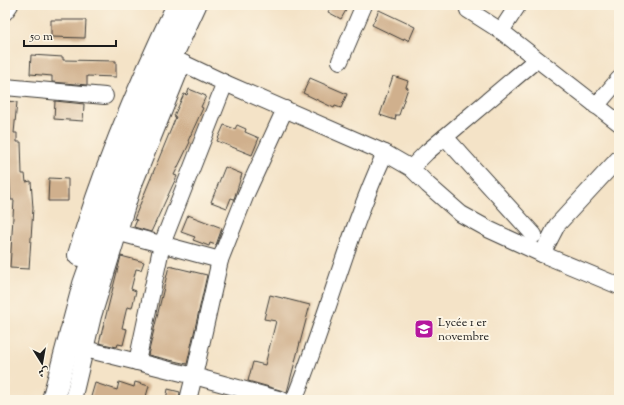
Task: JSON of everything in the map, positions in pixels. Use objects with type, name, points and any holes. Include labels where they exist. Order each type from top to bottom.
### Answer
[{"type":"highway","points":[[37,400],[103,179],[141,82],[178,5]]},
{"type":"highway","points":[[53,400],[84,284],[110,211],[154,94],[176,60],[195,5]]},
{"type":"street","points":[[5,12],[10,5]]},
{"type":"street","points":[[340,61],[364,5]]},
{"type":"street","points":[[501,31],[518,5]]},
{"type":"street","points":[[468,10],[501,31],[536,60],[619,123]]},
{"type":"street","points":[[73,400],[93,316],[120,233],[132,189],[176,60],[225,84],[385,153],[411,168],[461,214],[520,244],[619,286]]},
{"type":"street","points":[[411,168],[427,152],[536,60]]},
{"type":"street","points":[[596,106],[619,79]]},
{"type":"street","points":[[137,362],[162,244],[225,84]]},
{"type":"street","points":[[5,87],[105,96]]},
{"type":"street","points":[[188,400],[220,260],[246,194],[285,109]]},
{"type":"street","points":[[445,137],[534,235]]},
{"type":"street","points":[[294,400],[309,363],[358,216],[385,153]]},
{"type":"street","points":[[542,254],[557,226],[619,158]]},
{"type":"street","points":[[520,244],[534,235],[557,226]]},
{"type":"street","points":[[120,233],[220,260]]},
{"type":"street","points":[[85,349],[282,400]]},
{"type":"building","points":[[332,5],[349,5],[341,19],[328,12]]},
{"type":"building","points":[[379,10],[415,27],[409,41],[404,38],[403,40],[372,25]]},
{"type":"building","points":[[51,20],[86,20],[85,38],[51,37]]},
{"type":"building","points":[[31,55],[63,57],[63,60],[116,61],[116,77],[87,76],[87,85],[52,82],[52,76],[30,74]]},
{"type":"building","points":[[393,76],[408,81],[406,87],[408,88],[399,115],[396,115],[395,120],[380,115]]},
{"type":"building","points":[[310,78],[347,94],[341,108],[335,106],[334,108],[303,93]]},
{"type":"building","points":[[189,89],[206,96],[201,107],[203,108],[188,141],[190,142],[174,175],[177,176],[151,232],[134,227],[137,220],[134,219],[176,117],[174,116],[184,94],[187,95]]},
{"type":"building","points":[[5,101],[17,102],[14,133],[17,133],[17,142],[21,142],[22,174],[25,174],[26,182],[31,181],[33,208],[29,269],[10,268],[14,200],[11,200],[8,157],[5,157]]},
{"type":"building","points":[[55,101],[84,104],[83,121],[54,119]]},
{"type":"building","points":[[224,125],[235,129],[237,125],[246,129],[245,132],[259,138],[252,155],[217,141]]},
{"type":"building","points":[[225,167],[242,174],[234,199],[231,198],[227,208],[211,202]]},
{"type":"building","points":[[49,178],[68,179],[68,201],[48,201]]},
{"type":"building","points":[[188,215],[222,228],[216,245],[210,243],[209,246],[193,240],[195,237],[181,232]]},
{"type":"building","points":[[121,256],[144,262],[141,270],[136,269],[131,289],[136,291],[132,308],[127,307],[122,328],[127,329],[123,345],[118,344],[117,347],[99,343]]},
{"type":"building","points":[[169,266],[207,275],[187,364],[148,355]]},
{"type":"building","points":[[270,295],[310,305],[287,392],[248,381],[253,362],[265,365],[276,321],[264,319]]},
{"type":"building","points":[[119,382],[134,387],[135,382],[149,386],[145,400],[90,400],[95,383],[117,390]]},
{"type":"building","points":[[168,389],[180,392],[179,400],[166,400]]},
{"type":"place","name":"Lycée 1 er novembre","points":[[424,329]]}]
